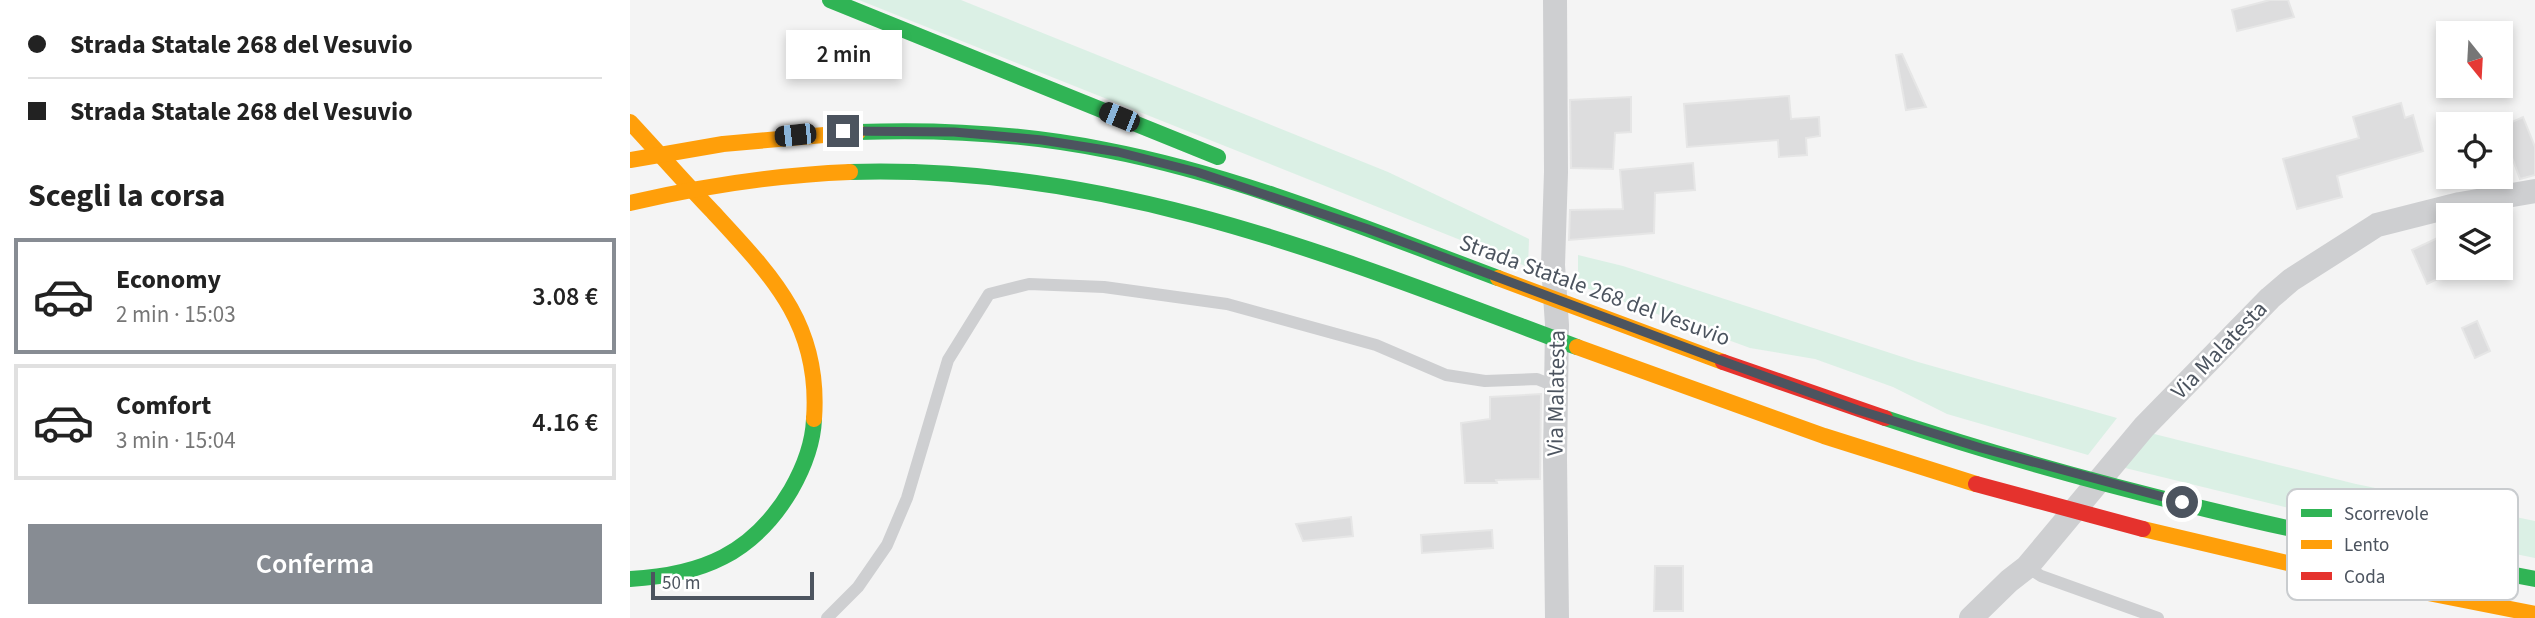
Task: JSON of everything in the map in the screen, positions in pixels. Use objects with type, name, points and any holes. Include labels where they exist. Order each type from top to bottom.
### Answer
[{"type":"highway","points":[[830,0],[1243,167],[1297,191],[1368,229]]},
{"type":"highway","points":[[630,122],[780,289],[800,324],[813,363],[817,405],[811,446],[796,485],[773,518],[741,548],[703,569],[660,579],[630,579]]},
{"type":"highway","name":"Strada Statale 268 del Vesuvio","points":[[630,160],[728,142],[867,130],[979,134],[1042,140],[1118,152],[1197,172],[1368,229],[1578,308],[1924,431],[2132,490],[2287,528]]},
{"type":"highway","points":[[630,203],[736,182],[796,176],[863,172],[955,173],[1035,181],[1184,210],[1319,251],[1828,437],[2050,506],[2287,563]]},
{"type":"highway","points":[[862,187],[955,173]]},
{"type":"highway","points":[[692,208],[731,202]]},
{"type":"highway","points":[[2462,600],[2535,614]]},
{"type":"street","name":"Via Malatesta","points":[[1555,0],[1556,172],[1553,265],[1557,325],[1557,618]]},
{"type":"street","name":"Via Malatesta","points":[[1971,618],[2027,567],[2144,427],[2270,298],[2291,280],[2377,225],[2460,204],[2535,191]]},
{"type":"lane","points":[[827,618],[858,587],[887,544],[907,498],[948,360],[989,295],[1029,284],[1104,287],[1227,304],[1376,345],[1446,375],[1485,381],[1537,379],[1557,387]]},
{"type":"lane","points":[[2027,567],[2041,576],[2158,618]]},
{"type":"green space","points":[[859,0],[961,0],[1388,172],[1529,239],[1528,267]]},
{"type":"green space","points":[[1578,255],[1623,266],[1918,362],[2117,418],[2088,455],[1947,414],[1893,387],[1815,359],[1750,348],[1578,285]]},
{"type":"green space","points":[[2150,433],[2380,489],[2287,489],[2287,508],[2121,467]]},
{"type":"green space","points":[[2518,517],[2535,521],[2535,558],[2518,555]]},
{"type":"building","points":[[2270,0],[2288,0],[2294,17],[2237,31],[2232,10]]},
{"type":"building","points":[[1902,54],[1926,107],[1906,110],[1896,55]]},
{"type":"building","points":[[1789,96],[1791,119],[1819,117],[1820,136],[1806,138],[1807,155],[1779,157],[1778,140],[1687,147],[1684,104]]},
{"type":"building","points":[[1631,97],[1631,132],[1615,133],[1613,169],[1571,168],[1570,100]]},
{"type":"building","points":[[2401,103],[2405,118],[2413,115],[2423,151],[2337,176],[2342,197],[2297,209],[2283,159],[2359,138],[2353,117]]},
{"type":"building","points":[[2523,117],[2535,147],[2535,175],[2520,179],[2513,160],[2513,122]]},
{"type":"building","points":[[1693,163],[1695,190],[1655,193],[1654,233],[1569,240],[1570,210],[1623,209],[1620,170]]},
{"type":"building","points":[[2436,239],[2436,280],[2427,284],[2412,250]]},
{"type":"building","points":[[2477,321],[2490,351],[2475,358],[2462,328]]},
{"type":"building","points":[[1541,394],[1540,479],[1465,483],[1461,423],[1490,419],[1490,397]]},
{"type":"building","points":[[1351,517],[1353,536],[1303,541],[1296,524]]},
{"type":"building","points":[[1492,530],[1493,548],[1422,553],[1421,535]]},
{"type":"building","points":[[1655,566],[1683,566],[1683,611],[1654,611]]},
{"type":"traffic: fast","points":[[830,0],[1218,157]]},
{"type":"traffic: fast","points":[[858,132],[920,131],[1014,136],[1106,150],[1156,161],[1256,189],[1498,278]]},
{"type":"traffic: fast","points":[[850,172],[947,174],[1041,183],[1132,200],[1222,223],[1310,250],[1577,347]]},
{"type":"traffic: fast","points":[[1885,418],[2045,467],[2287,528]]},
{"type":"traffic: fast","points":[[630,579],[656,577],[703,566],[723,557],[760,530],[776,512],[800,474],[807,456],[814,419]]},
{"type":"traffic: fast","points":[[2518,576],[2535,579]]},
{"type":"traffic: slow","points":[[630,122],[755,259],[789,305],[810,356],[814,419]]},
{"type":"traffic: slow","points":[[630,160],[723,144],[858,132]]},
{"type":"traffic: slow","points":[[630,203],[740,182],[850,172]]},
{"type":"traffic: slow","points":[[1498,278],[1723,362]]},
{"type":"traffic: slow","points":[[1577,347],[1824,436],[1976,484]]},
{"type":"traffic: slow","points":[[2143,529],[2287,563]]},
{"type":"traffic: slow","points":[[2464,600],[2535,614]]},
{"type":"traffic: jam","points":[[1723,362],[1885,418]]},
{"type":"traffic: jam","points":[[1976,484],[2143,529]]},
{"type":"route","points":[[843,131],[954,132],[1042,140],[1118,152],[1197,172],[1368,229],[1858,410],[1981,448],[2182,502]]}]
